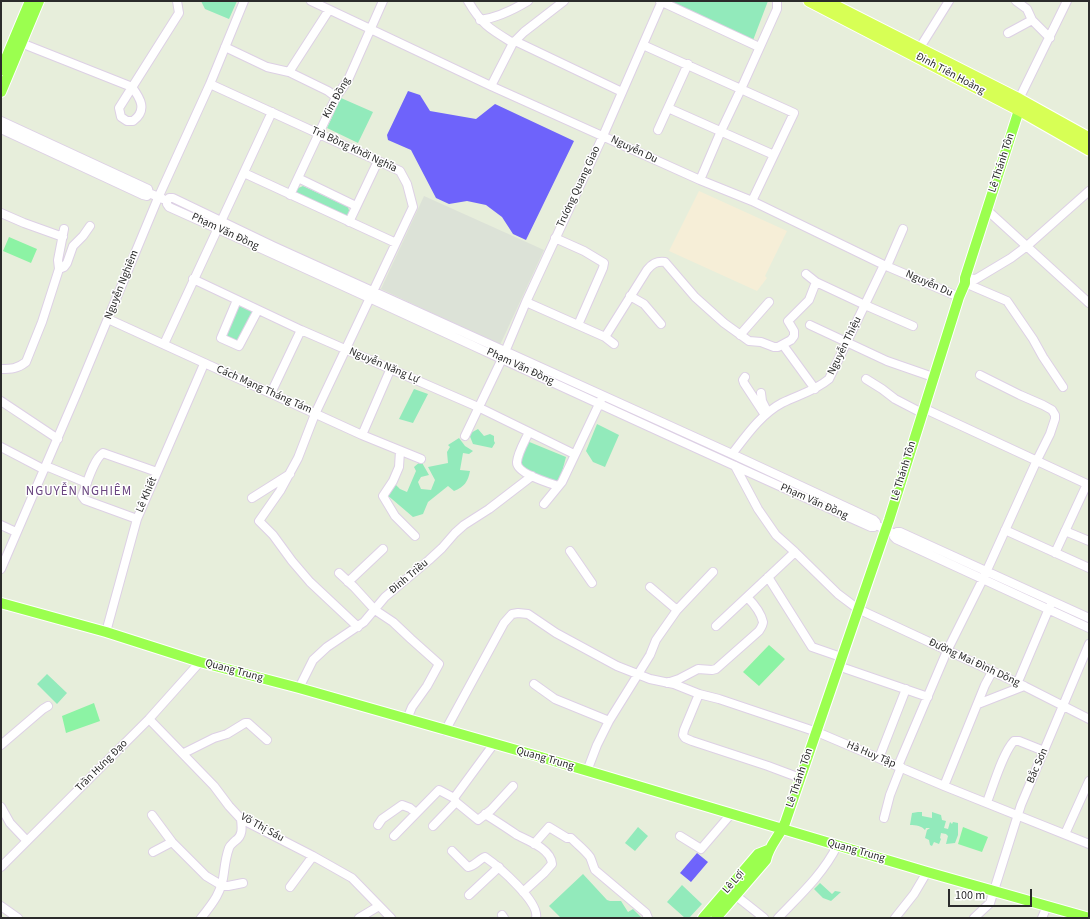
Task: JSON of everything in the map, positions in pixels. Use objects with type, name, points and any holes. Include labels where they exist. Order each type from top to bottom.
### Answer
[{"type":"highway","name":"Đinh Tiên Hoàng","points":[[809,1],[1019,110],[1089,150]]},
{"type":"highway","name":"Đinh Tiên Hoàng","points":[[826,1],[1019,99],[1089,138]]},
{"type":"highway","points":[[1019,99],[1019,110]]},
{"type":"main road","points":[[1,92],[22,43],[30,12],[30,1]]},
{"type":"main road","points":[[2,65],[30,12],[39,1]]},
{"type":"main road","name":"Lê Thánh Tôn","points":[[782,830],[817,732],[858,609],[881,527],[933,377],[1019,110]]},
{"type":"main road","name":"Quang Trung","points":[[1,603],[106,632],[200,662],[299,688],[587,771],[782,830],[1089,918]]},
{"type":"main road","name":"Lê Lợi","points":[[702,918],[716,912],[735,895],[766,860],[768,850],[782,830]]},
{"type":"main road","name":"Lê Lợi","points":[[716,912],[758,854],[768,850]]},
{"type":"street","points":[[22,43],[132,87],[179,13],[177,1]]},
{"type":"street","name":"Nguyễn Nghiêm","points":[[1,569],[44,467],[58,438],[158,198],[210,84],[244,1]]},
{"type":"street","name":"Nguyễn Du","points":[[311,1],[322,3],[329,10],[491,86],[700,180],[752,201],[885,265],[959,297]]},
{"type":"street","name":"Kim Đồng","points":[[290,195],[336,97],[348,80],[369,29],[383,1]]},
{"type":"street","points":[[468,1],[480,20],[489,29],[622,92]]},
{"type":"street","points":[[480,20],[494,18],[528,1]]},
{"type":"street","points":[[491,86],[514,42],[564,1]]},
{"type":"street","points":[[661,1],[759,47]]},
{"type":"street","name":"Trương Quang Giao","points":[[465,436],[603,136],[661,1]]},
{"type":"street","points":[[700,180],[777,9],[777,1]]},
{"type":"street","points":[[919,49],[949,1]]},
{"type":"street","points":[[1016,1],[1027,9],[1032,20],[1050,38]]},
{"type":"street","points":[[1019,99],[1067,1]]},
{"type":"street","points":[[289,72],[329,10]]},
{"type":"street","points":[[1008,33],[1032,20]]},
{"type":"street","points":[[643,45],[794,113],[752,201]]},
{"type":"street","points":[[225,47],[267,67],[289,72],[328,91],[336,97]]},
{"type":"street","points":[[658,130],[688,64]]},
{"type":"street","name":"Trà Bồng Khởi Nghĩa","points":[[210,84],[400,171],[407,184],[413,207],[370,294],[290,473],[280,491],[259,519],[259,522],[273,535],[310,582],[358,627]]},
{"type":"street","points":[[668,108],[774,155]]},
{"type":"street","points":[[164,344],[272,112]]},
{"type":"street","name":"Phạm Văn Đồng","points":[[1,121],[148,189],[149,193],[167,201]]},
{"type":"street","name":"Phạm Văn Đồng","points":[[1,129],[142,195],[147,196],[149,193]]},
{"type":"street","points":[[349,222],[378,161]]},
{"type":"street","points":[[244,173],[396,243]]},
{"type":"street","points":[[298,178],[356,206]]},
{"type":"street","points":[[965,280],[976,279],[984,275],[1027,246],[1089,191]]},
{"type":"street","name":"Phạm Văn Đồng","points":[[167,201],[169,198],[173,198],[222,221],[271,250]]},
{"type":"street","name":"Phạm Văn Đồng","points":[[167,201],[169,207],[218,229],[271,250],[503,355],[600,405],[871,527],[881,527]]},
{"type":"street","points":[[987,210],[1089,303]]},
{"type":"street","points":[[1,213],[24,223],[64,232],[58,260],[59,269],[42,322],[26,362],[20,367],[1,369]]},
{"type":"street","points":[[59,269],[68,263],[73,246],[90,226]]},
{"type":"street","name":"Nguyễn Thiệu","points":[[732,454],[767,414],[782,403],[815,389],[829,379],[903,229]]},
{"type":"street","points":[[555,238],[584,251],[604,263],[578,325]]},
{"type":"street","points":[[605,337],[647,270],[658,261],[665,262],[694,297],[740,335],[749,341],[761,342],[774,347],[783,345],[791,340],[795,334],[788,321],[809,300],[816,282]]},
{"type":"street","points":[[806,274],[816,282],[865,306],[913,326]]},
{"type":"street","name":"Nguyễn Năng Lự","points":[[193,279],[301,330],[392,368],[478,407],[574,454]]},
{"type":"street","points":[[965,280],[1007,301],[1033,338],[1042,357],[1063,387]]},
{"type":"street","points":[[630,296],[644,304],[660,324]]},
{"type":"street","points":[[237,300],[221,338],[239,346],[258,310]]},
{"type":"street","points":[[526,302],[605,337],[614,344]]},
{"type":"street","points":[[740,335],[769,302]]},
{"type":"street","name":"Cách Mạng Tháng Tám","points":[[108,319],[362,435],[421,459]]},
{"type":"street","points":[[810,325],[887,361],[933,377]]},
{"type":"street","points":[[271,393],[301,330]]},
{"type":"street","points":[[783,345],[815,389]]},
{"type":"street","name":"Phạm Văn Đồng","points":[[503,355],[602,395],[732,454],[874,520],[881,527],[895,534],[900,532],[1048,609],[1089,628]]},
{"type":"street","name":"Lê Khiết","points":[[106,632],[137,519],[204,364]]},
{"type":"street","points":[[362,435],[392,368]]},
{"type":"street","points":[[884,818],[900,766],[947,651],[1005,530],[1036,460],[1054,425],[1054,412],[1043,405],[980,374]]},
{"type":"street","points":[[745,376],[744,383],[767,414]]},
{"type":"street","points":[[866,379],[882,389],[895,400],[922,410],[1088,484],[1055,553]]},
{"type":"street","points":[[760,393],[767,414]]},
{"type":"street","points":[[544,504],[562,482],[574,454],[600,405],[602,395]]},
{"type":"street","points":[[1,401],[58,438]]},
{"type":"street","points":[[529,432],[517,463],[518,467],[532,476],[558,486]]},
{"type":"street","points":[[696,448],[700,440]]},
{"type":"street","points":[[1,447],[44,467],[87,483]]},
{"type":"street","points":[[400,451],[399,467],[393,481],[383,496],[394,516],[415,536]]},
{"type":"street","points":[[137,519],[85,500],[82,496],[95,464],[103,453],[158,472]]},
{"type":"street","name":"Đường Mai Đình Dõng","points":[[735,466],[758,509],[782,541],[838,594],[858,609],[1089,719]]},
{"type":"street","points":[[252,498],[290,473]]},
{"type":"street","name":"Đinh Triều","points":[[299,688],[313,660],[327,647],[364,622],[385,597],[429,560],[455,533],[532,476]]},
{"type":"street","points":[[792,492],[796,484]]},
{"type":"street","points":[[1,525],[16,532]]},
{"type":"street","points":[[1005,530],[1089,568]]},
{"type":"street","points":[[1066,531],[1089,541]]},
{"type":"street","points":[[348,582],[383,550]]},
{"type":"street","points":[[570,551],[592,584]]},
{"type":"street","points":[[716,626],[795,552]]},
{"type":"street","points":[[587,771],[597,745],[609,721],[650,655],[656,640],[676,610],[713,572]]},
{"type":"street","points":[[339,573],[375,610],[393,622],[439,664],[427,686],[412,706],[407,720]]},
{"type":"street","name":"Phạm Văn Đồng","points":[[984,575],[1051,601],[1089,618]]},
{"type":"street","points":[[768,577],[812,647],[840,661],[928,697]]},
{"type":"street","points":[[650,587],[676,610]]},
{"type":"street","points":[[670,684],[698,668],[712,670],[716,669],[759,630],[763,622],[747,597]]},
{"type":"street","points":[[978,704],[1020,685],[1051,601]]},
{"type":"street","name":"Hà Huy Tập","points":[[445,731],[504,623],[512,614],[528,614],[556,633],[605,660],[650,679],[720,699],[817,732],[944,786],[1089,844]]},
{"type":"street","name":"Bắc Sơn","points":[[974,918],[990,903],[995,892],[1017,816],[1089,644]]},
{"type":"street","name":"Trần Hưng Đạo","points":[[1,867],[149,719],[200,662]]},
{"type":"street","points":[[944,786],[985,685],[992,672]]},
{"type":"street","points":[[534,684],[555,699],[609,721]]},
{"type":"street","points":[[879,758],[906,689]]},
{"type":"street","points":[[699,694],[684,730],[683,734],[685,738],[800,778]]},
{"type":"street","points":[[1,745],[48,706]]},
{"type":"street","name":"Võ Thị Sáu","points":[[149,719],[184,753],[241,819],[352,878],[391,918]]},
{"type":"street","points":[[184,753],[214,738],[227,734],[245,723],[248,723],[266,740]]},
{"type":"street","points":[[986,802],[1003,761],[1014,741],[1019,741],[1044,751]]},
{"type":"street","points":[[433,826],[455,800],[493,744]]},
{"type":"street","points":[[1065,834],[1089,781]]},
{"type":"street","points":[[394,836],[438,790],[455,800],[478,820],[513,786]]},
{"type":"street","points":[[378,824],[382,819],[402,806],[410,808],[416,813]]},
{"type":"street","points":[[1,807],[10,823],[27,841]]},
{"type":"street","points":[[485,814],[543,850],[550,858],[552,864],[523,892]]},
{"type":"street","points":[[680,836],[701,849],[731,814]]},
{"type":"street","points":[[152,815],[172,842],[201,872],[221,886],[243,883]]},
{"type":"street","points":[[201,918],[215,901],[219,892],[229,846],[238,840],[242,831],[241,819]]},
{"type":"street","points":[[534,844],[549,827],[567,838],[571,838],[591,859],[595,870],[646,913],[648,918]]},
{"type":"street","points":[[153,852],[172,842]]},
{"type":"street","points":[[778,918],[813,882],[826,866],[837,846]]},
{"type":"street","points":[[452,852],[468,866],[471,866],[485,857],[499,867],[523,892],[536,909],[536,918]]},
{"type":"street","points":[[290,887],[313,856]]},
{"type":"street","points":[[469,895],[499,867]]},
{"type":"street","points":[[895,918],[914,894],[927,872]]},
{"type":"street","points":[[735,895],[764,918]]},
{"type":"street","points":[[1,906],[18,918]]},
{"type":"street","points":[[359,918],[379,906]]},
{"type":"street","points":[[1042,918],[1047,906]]},
{"type":"shaded area","points":[[408,91],[420,95],[430,111],[476,119],[495,104],[574,141],[526,240],[513,234],[502,217],[486,205],[467,201],[449,204],[436,198],[411,150],[388,140],[387,135]]},
{"type":"shaded area","points":[[699,191],[787,231],[765,276],[767,278],[757,291],[669,251]]},
{"type":"shaded area","points":[[424,196],[544,250],[500,345],[381,289]]},
{"type":"shaded area","points":[[697,853],[708,862],[691,882],[680,873]]},
{"type":"green space","points":[[201,1],[237,1],[229,19],[205,9]]},
{"type":"green space","points":[[666,1],[768,1],[752,43]]},
{"type":"green space","points":[[341,98],[373,112],[358,143],[327,128]]},
{"type":"green space","points":[[303,186],[348,207],[350,214],[344,217],[298,196],[296,189]]},
{"type":"green space","points":[[9,237],[37,249],[31,263],[3,251]]},
{"type":"green space","points":[[234,302],[253,311],[239,346],[218,336]]},
{"type":"green space","points":[[414,389],[428,394],[413,423],[399,419]]},
{"type":"green space","points":[[597,424],[619,435],[605,467],[593,462],[586,451]]},
{"type":"green space","points":[[478,429],[484,436],[490,434],[494,436],[495,443],[492,448],[473,444],[469,434]]},
{"type":"green space","points":[[459,438],[465,446],[473,451],[469,454],[463,453],[460,470],[470,471],[467,481],[460,488],[454,491],[448,486],[428,502],[423,514],[413,517],[386,494],[394,483],[400,489],[407,492],[416,471],[414,467],[421,461],[429,475],[421,477],[418,482],[421,489],[431,490],[435,480],[428,467],[448,463],[447,452],[450,447],[448,445]]},
{"type":"green space","points":[[527,441],[566,457],[558,487],[516,468]]},
{"type":"green space","points":[[769,645],[785,659],[759,686],[743,672]]},
{"type":"green space","points":[[47,674],[67,693],[57,704],[37,684]]},
{"type":"green space","points":[[94,703],[100,721],[66,733],[62,716]]},
{"type":"green space","points":[[922,812],[922,816],[932,818],[932,812],[941,815],[942,820],[946,821],[944,828],[948,829],[950,822],[952,824],[953,822],[958,823],[958,835],[955,843],[946,844],[948,836],[941,833],[939,844],[934,842],[932,846],[930,845],[929,840],[925,838],[927,830],[930,828],[926,828],[925,830],[919,826],[910,825],[912,813]]},
{"type":"green space","points":[[638,827],[648,836],[635,851],[625,843]]},
{"type":"green space","points":[[963,827],[988,837],[982,852],[958,844]]},
{"type":"green space","points":[[583,874],[607,900],[621,901],[628,912],[633,909],[642,918],[561,918],[549,906]]},
{"type":"green space","points":[[820,883],[832,894],[835,891],[841,892],[831,901],[823,898],[814,889]]},
{"type":"green space","points":[[682,885],[702,904],[689,918],[685,918],[667,902]]},
{"type":"district","name":"NGUYỄN NGHIÊM","points":[[79,492]]}]
